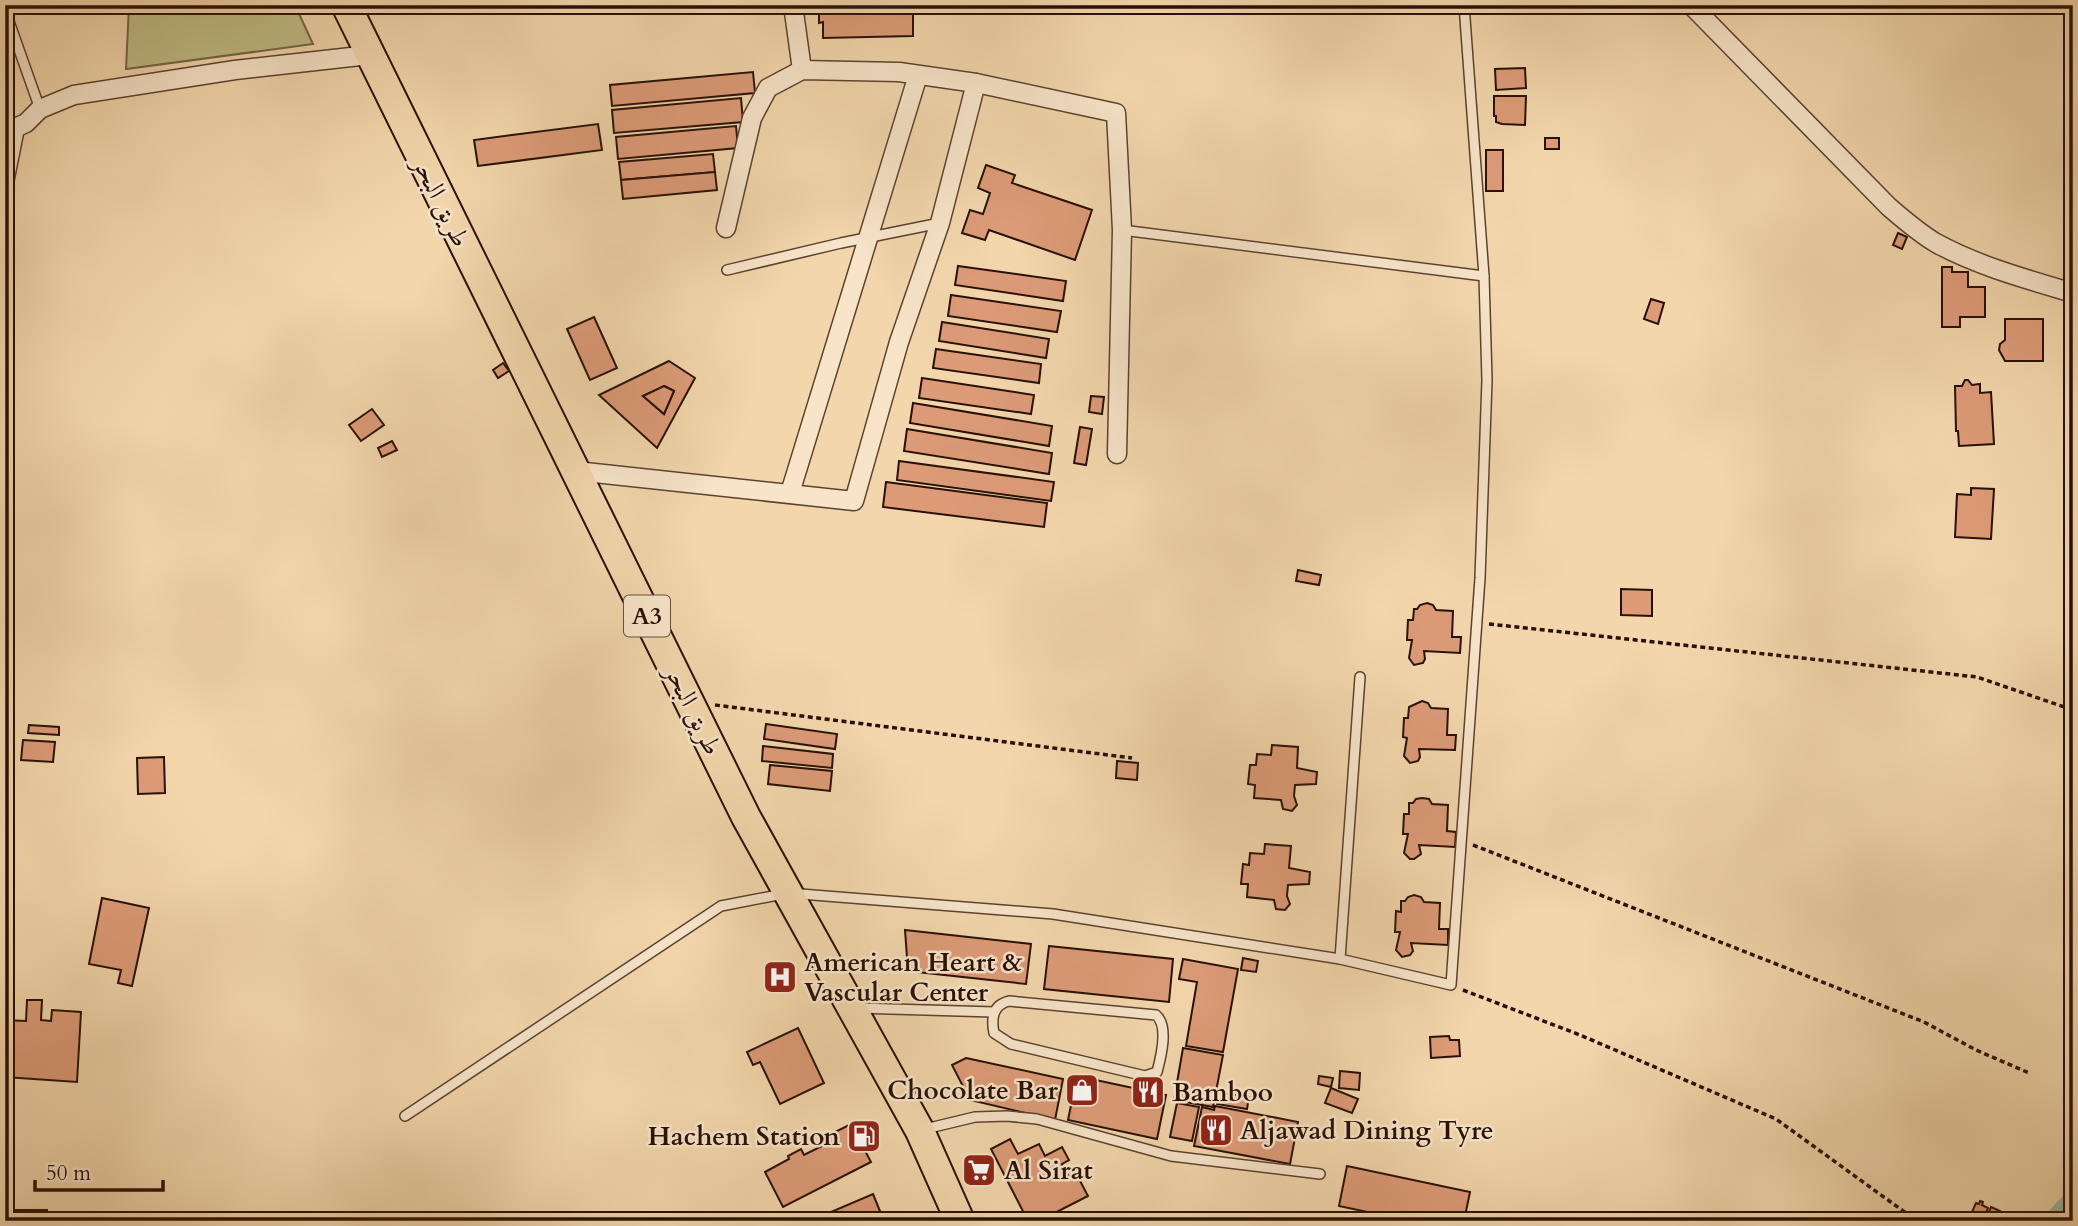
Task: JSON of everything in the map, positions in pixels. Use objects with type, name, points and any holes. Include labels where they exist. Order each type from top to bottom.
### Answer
[{"type":"highway","name":"طريق البحر","points":[[346,5],[746,817],[920,1131],[960,1221]]},
{"type":"street","points":[[793,5],[802,70]]},
{"type":"street","points":[[1691,5],[1889,207],[1908,223],[1934,242],[1955,252],[2012,275],[2073,293]]},
{"type":"street","points":[[5,178],[10,129],[26,123],[40,108],[74,95],[235,70],[369,55]]},
{"type":"street","points":[[726,228],[752,118],[768,88],[802,70],[900,72],[976,83],[1116,113],[1122,230],[1117,454]]},
{"type":"street","points":[[790,493],[918,75]]},
{"type":"street","points":[[576,471],[854,501],[899,342],[940,223],[976,83]]},
{"type":"lane","points":[[405,1116],[721,906],[788,893],[1053,914],[1340,959],[1451,985],[1476,623],[1487,380],[1484,276],[1464,5]]},
{"type":"lane","points":[[5,10],[40,108]]},
{"type":"lane","points":[[727,270],[940,223]]},
{"type":"lane","points":[[1122,230],[1484,276]]},
{"type":"lane","points":[[1340,959],[1360,677]]},
{"type":"lane","points":[[1009,1001],[1156,1015],[1163,1027],[1157,1072],[1145,1076],[1010,1044],[994,1032],[994,1012],[998,1006],[1009,1001]]},
{"type":"lane","points":[[851,1008],[994,1012]]},
{"type":"lane","points":[[920,1131],[975,1117],[1037,1119],[1171,1156],[1320,1174]]},
{"type":"path","points":[[1476,623],[1977,677],[2073,710]]},
{"type":"path","points":[[689,700],[742,710],[1132,758]]},
{"type":"path","points":[[1461,841],[1924,1022],[2029,1073]]},
{"type":"path","points":[[1451,985],[1580,1035],[1776,1119],[1917,1221]]},
{"type":"shaded area","points":[[129,5],[295,5],[313,44],[126,69]]},
{"type":"building","points":[[819,5],[913,5],[913,36],[823,38],[823,22],[819,23]]},
{"type":"building","points":[[1525,68],[1526,88],[1496,90],[1495,69]]},
{"type":"building","points":[[753,72],[755,93],[612,106],[610,85]]},
{"type":"building","points":[[1494,96],[1526,96],[1525,125],[1496,122]]},
{"type":"building","points":[[741,98],[743,122],[614,133],[612,110]]},
{"type":"building","points":[[598,124],[602,150],[478,166],[474,140]]},
{"type":"building","points":[[736,126],[738,148],[618,159],[616,137]]},
{"type":"building","points":[[1545,138],[1559,138],[1559,149],[1545,149]]},
{"type":"building","points":[[1486,150],[1503,150],[1503,191],[1486,191]]},
{"type":"building","points":[[713,154],[715,172],[621,180],[619,162]]},
{"type":"building","points":[[986,165],[1015,175],[1012,183],[1092,210],[1075,260],[989,230],[985,240],[962,233],[970,210],[983,214],[990,193],[978,188]]},
{"type":"building","points":[[715,172],[717,190],[623,199],[621,180]]},
{"type":"building","points":[[1898,233],[1907,237],[1902,249],[1893,245]]},
{"type":"building","points":[[958,266],[1066,281],[1063,301],[955,285]]},
{"type":"building","points":[[1942,267],[1952,267],[1952,272],[1968,272],[1968,287],[1985,287],[1985,317],[1960,317],[1960,327],[1942,327]]},
{"type":"building","points":[[951,295],[1061,311],[1057,332],[948,316]]},
{"type":"building","points":[[1651,299],[1664,303],[1658,324],[1644,319]]},
{"type":"building","points":[[594,317],[617,368],[590,380],[567,329]]},
{"type":"building","points":[[2005,319],[2043,319],[2043,361],[2005,361],[1999,350],[2000,344],[2005,340]]},
{"type":"building","points":[[942,322],[1049,339],[1046,358],[939,341]]},
{"type":"building","points":[[936,349],[1041,364],[1039,383],[933,368]]},
{"type":"building","points":[[669,361],[695,378],[657,448],[599,395]],"holes":[[[664,386],[674,391],[664,414],[643,396]]]},
{"type":"building","points":[[503,363],[509,371],[498,378],[493,370]]},
{"type":"building","points":[[922,378],[1034,395],[1031,414],[919,398]]},
{"type":"building","points":[[1965,380],[1972,385],[1980,384],[1980,393],[1991,392],[1994,444],[1959,446],[1955,386],[1962,386]]},
{"type":"building","points":[[664,386],[674,391],[664,414],[643,396]]},
{"type":"building","points":[[1091,396],[1104,397],[1102,414],[1089,412]]},
{"type":"building","points":[[913,403],[1052,426],[1049,446],[910,423]]},
{"type":"building","points":[[372,409],[384,425],[361,441],[349,425]]},
{"type":"building","points":[[1080,427],[1092,429],[1086,465],[1074,463]]},
{"type":"building","points":[[907,429],[1052,453],[1049,474],[904,451]]},
{"type":"building","points":[[392,441],[397,450],[382,457],[378,448]]},
{"type":"building","points":[[899,461],[1054,482],[1051,501],[897,480]]},
{"type":"building","points":[[886,482],[1047,503],[1044,527],[883,507]]},
{"type":"building","points":[[1971,488],[1994,489],[1991,539],[1955,537],[1957,494],[1971,495]]},
{"type":"building","points":[[1298,570],[1321,575],[1319,585],[1296,581]]},
{"type":"building","points":[[1621,589],[1652,590],[1652,616],[1621,615]]},
{"type":"building","points":[[1427,603],[1433,605],[1436,610],[1453,611],[1452,637],[1461,637],[1460,653],[1424,651],[1423,663],[1414,665],[1409,658],[1412,640],[1407,640],[1408,620],[1413,620],[1414,609]]},
{"type":"building","points":[[1422,701],[1428,703],[1431,708],[1448,709],[1447,735],[1456,735],[1455,750],[1419,749],[1418,761],[1410,763],[1404,756],[1407,738],[1403,737],[1404,718],[1408,718],[1409,707]]},
{"type":"building","points":[[766,724],[837,734],[835,749],[764,739]]},
{"type":"building","points":[[29,725],[59,727],[59,735],[28,733]]},
{"type":"building","points":[[23,740],[55,742],[53,762],[21,760]]},
{"type":"building","points":[[1272,745],[1298,747],[1297,768],[1317,772],[1316,784],[1295,785],[1297,805],[1292,811],[1283,809],[1281,800],[1254,798],[1255,785],[1248,784],[1250,765],[1256,765],[1257,754],[1271,755]]},
{"type":"building","points":[[763,746],[833,754],[832,768],[762,761]]},
{"type":"building","points":[[164,757],[165,793],[138,794],[137,758]]},
{"type":"building","points":[[1117,761],[1138,763],[1137,780],[1116,778]]},
{"type":"building","points":[[770,765],[832,771],[830,791],[768,784]]},
{"type":"building","points":[[1422,798],[1429,799],[1432,804],[1448,805],[1447,831],[1456,832],[1455,847],[1419,845],[1421,854],[1410,859],[1404,853],[1408,834],[1403,834],[1404,814],[1409,814],[1409,803]]},
{"type":"building","points":[[1265,844],[1291,846],[1289,868],[1310,872],[1309,884],[1288,885],[1287,896],[1290,904],[1285,910],[1276,909],[1274,900],[1247,897],[1248,884],[1241,884],[1243,864],[1249,865],[1250,853],[1264,854]]},
{"type":"building","points":[[1414,895],[1421,897],[1424,902],[1440,903],[1439,929],[1448,929],[1448,945],[1411,943],[1413,951],[1402,957],[1396,950],[1400,932],[1395,932],[1396,911],[1401,912],[1401,901]]},
{"type":"building","points":[[102,898],[149,908],[132,986],[118,983],[121,970],[89,964]]},
{"type":"building","points":[[905,930],[1031,944],[1026,984],[908,971]]},
{"type":"building","points":[[1049,946],[1173,959],[1169,1002],[1044,989]]},
{"type":"building","points":[[1243,958],[1258,961],[1256,972],[1241,970]]},
{"type":"building","points":[[1183,959],[1238,969],[1223,1052],[1186,1046],[1197,982],[1179,979]]},
{"type":"building","points":[[27,1000],[42,1000],[41,1020],[51,1021],[52,1010],[81,1012],[77,1082],[5,1077],[5,1020],[26,1021]]},
{"type":"building","points":[[798,1028],[824,1083],[780,1104],[760,1062],[753,1065],[747,1052]]},
{"type":"building","points":[[1449,1036],[1450,1040],[1459,1040],[1460,1056],[1431,1058],[1430,1037]]},
{"type":"building","points":[[1183,1048],[1223,1055],[1213,1107],[1174,1100]]},
{"type":"building","points":[[966,1058],[1063,1079],[1055,1120],[970,1100],[952,1065]]},
{"type":"building","points":[[1340,1071],[1360,1073],[1359,1090],[1339,1088]]},
{"type":"building","points":[[1077,1076],[1166,1095],[1157,1139],[1068,1120]]},
{"type":"building","points":[[1319,1076],[1333,1078],[1331,1087],[1318,1084]]},
{"type":"building","points":[[1331,1088],[1358,1099],[1352,1113],[1325,1103]]},
{"type":"building","points":[[1219,1092],[1249,1097],[1247,1109],[1217,1104]]},
{"type":"building","points":[[1177,1103],[1199,1107],[1192,1141],[1170,1137]]},
{"type":"building","points":[[1215,1106],[1298,1122],[1290,1164],[1194,1146],[1202,1107],[1214,1110]]},
{"type":"building","points":[[851,1124],[871,1162],[783,1207],[765,1172],[801,1149],[804,1155],[828,1143],[825,1137]]},
{"type":"building","points":[[1010,1139],[1018,1154],[1039,1144],[1045,1156],[1062,1147],[1069,1160],[1062,1164],[1070,1178],[1077,1175],[1088,1196],[1039,1221],[1028,1221],[991,1149]]},
{"type":"building","points":[[1347,1166],[1470,1192],[1464,1221],[1410,1221],[1339,1206]]},
{"type":"building","points":[[873,1194],[884,1221],[810,1221]]},
{"type":"building","points":[[1980,1201],[1988,1208],[1984,1218],[1972,1212]]},
{"type":"building","points":[[1991,1207],[2000,1211],[1996,1221],[1985,1221]]},
{"type":"building","points":[[12,1210],[47,1210],[47,1221],[12,1221]]},
{"type":"waterway","points":[[2052,1221],[2073,1198]]},
{"type":"place","name":"American Heart & Vascular Center","points":[[780,977]]},
{"type":"place","name":"Chocolate Bar","points":[[1082,1090]]},
{"type":"place","name":"Bamboo","points":[[1148,1092]]},
{"type":"place","name":"Aljawad Dining Tyre","points":[[1216,1130]]},
{"type":"place","name":"Hachem Station","points":[[864,1136]]},
{"type":"place","name":"Al Sirat","points":[[979,1170]]}]
